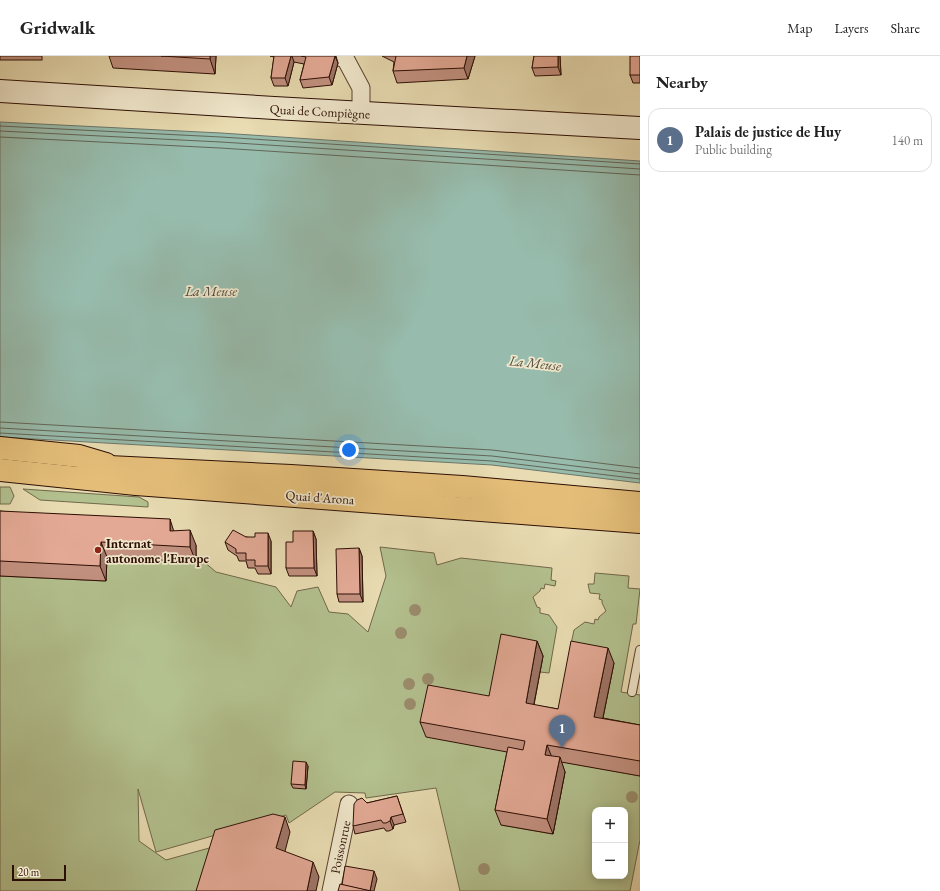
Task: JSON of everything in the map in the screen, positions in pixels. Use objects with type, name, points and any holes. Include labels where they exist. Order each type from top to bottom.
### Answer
[{"type":"main road","name":"Quai de Compiègne","points":[[0,91],[46,95],[640,128]]},
{"type":"main road","points":[[0,106],[23,107],[46,95]]},
{"type":"main road","points":[[0,448],[79,456],[113,466]]},
{"type":"main road","name":"Quai d'Arona","points":[[0,467],[113,466],[324,488]]},
{"type":"main road","name":"Quai d'Arona","points":[[0,470],[129,483],[324,488],[640,503]]},
{"type":"main road","name":"Quai d'Arona","points":[[372,491],[640,522]]},
{"type":"street","points":[[338,56],[346,60],[361,88],[361,113]]},
{"type":"street","name":"Poissonrue","points":[[331,891],[349,804]]},
{"type":"lane","points":[[632,692],[640,650]]},
{"type":"green space","points":[[0,487],[10,487],[14,496],[10,504],[0,504]]},
{"type":"green space","points":[[23,489],[139,497],[148,502],[148,507],[40,500]]},
{"type":"green space","points":[[380,547],[434,553],[437,565],[461,558],[552,568],[551,580],[556,581],[555,586],[545,584],[544,589],[541,588],[540,591],[533,597],[537,607],[540,608],[540,613],[549,615],[557,627],[549,673],[540,672],[543,656],[506,649],[530,756],[501,825],[553,834],[565,772],[553,760],[640,776],[640,840],[630,891],[460,891],[436,788],[366,798],[365,793],[335,792],[289,823],[286,815],[156,852],[138,789],[139,841],[166,860],[220,845],[206,891],[0,891],[0,576],[105,581],[107,557],[196,562],[196,555],[216,572],[276,587],[291,607],[297,591],[318,587],[329,612],[348,614],[368,632],[386,576]]},
{"type":"green space","points":[[595,573],[629,576],[628,588],[640,589],[636,624],[633,624],[621,692],[640,695],[640,739],[600,732],[571,644],[574,630],[585,622],[594,624],[595,619],[598,620],[599,617],[606,611],[602,600],[599,599],[600,594],[590,593],[588,584],[594,584]]},
{"type":"water","name":"La Meuse","points":[[0,122],[221,133],[640,161],[640,483],[492,465],[0,437]]},
{"type":"building","points":[[161,56],[210,56],[210,59]]},
{"type":"building","points":[[274,56],[291,56],[285,78],[271,78]]},
{"type":"building","points":[[301,56],[335,56],[329,77],[300,80],[306,57]]},
{"type":"building","points":[[396,56],[467,56],[464,68],[393,71]]},
{"type":"building","points":[[534,56],[558,56],[558,67],[532,68]]},
{"type":"building","points":[[630,56],[640,56],[640,75],[630,75]]},
{"type":"building","points":[[0,511],[170,519],[170,531],[190,530],[190,547],[101,542],[100,566],[0,561]]},
{"type":"building","points":[[233,530],[246,537],[255,537],[255,533],[268,533],[268,566],[255,566],[255,560],[246,560],[246,553],[236,553],[236,549],[225,542]]},
{"type":"building","points":[[293,531],[313,531],[314,568],[286,568],[286,542],[293,542]]},
{"type":"building","points":[[359,548],[360,594],[337,594],[336,549]]},
{"type":"building","points":[[501,634],[537,641],[526,703],[558,709],[571,641],[608,648],[594,717],[640,725],[640,761],[547,745],[545,755],[560,757],[547,819],[495,810],[508,747],[523,750],[525,741],[420,722],[428,685],[489,696]]},
{"type":"building","points":[[293,761],[306,762],[305,785],[291,784]]},
{"type":"building","points":[[397,796],[403,814],[391,817],[390,821],[386,823],[383,823],[381,820],[353,826],[354,804],[357,800],[362,798],[367,803]]},
{"type":"building","points":[[273,814],[285,817],[276,848],[313,862],[307,891],[196,891],[215,830]]},
{"type":"building","points":[[345,866],[374,871],[370,891],[342,885]]},
{"type":"building","points":[[340,884],[371,891],[338,891]]},
{"type":"place","name":"Internat autonome l'Europe","points":[[98,550]]},
{"type":"place","name":"Palais de justice de Huy","points":[[562,748]]}]
